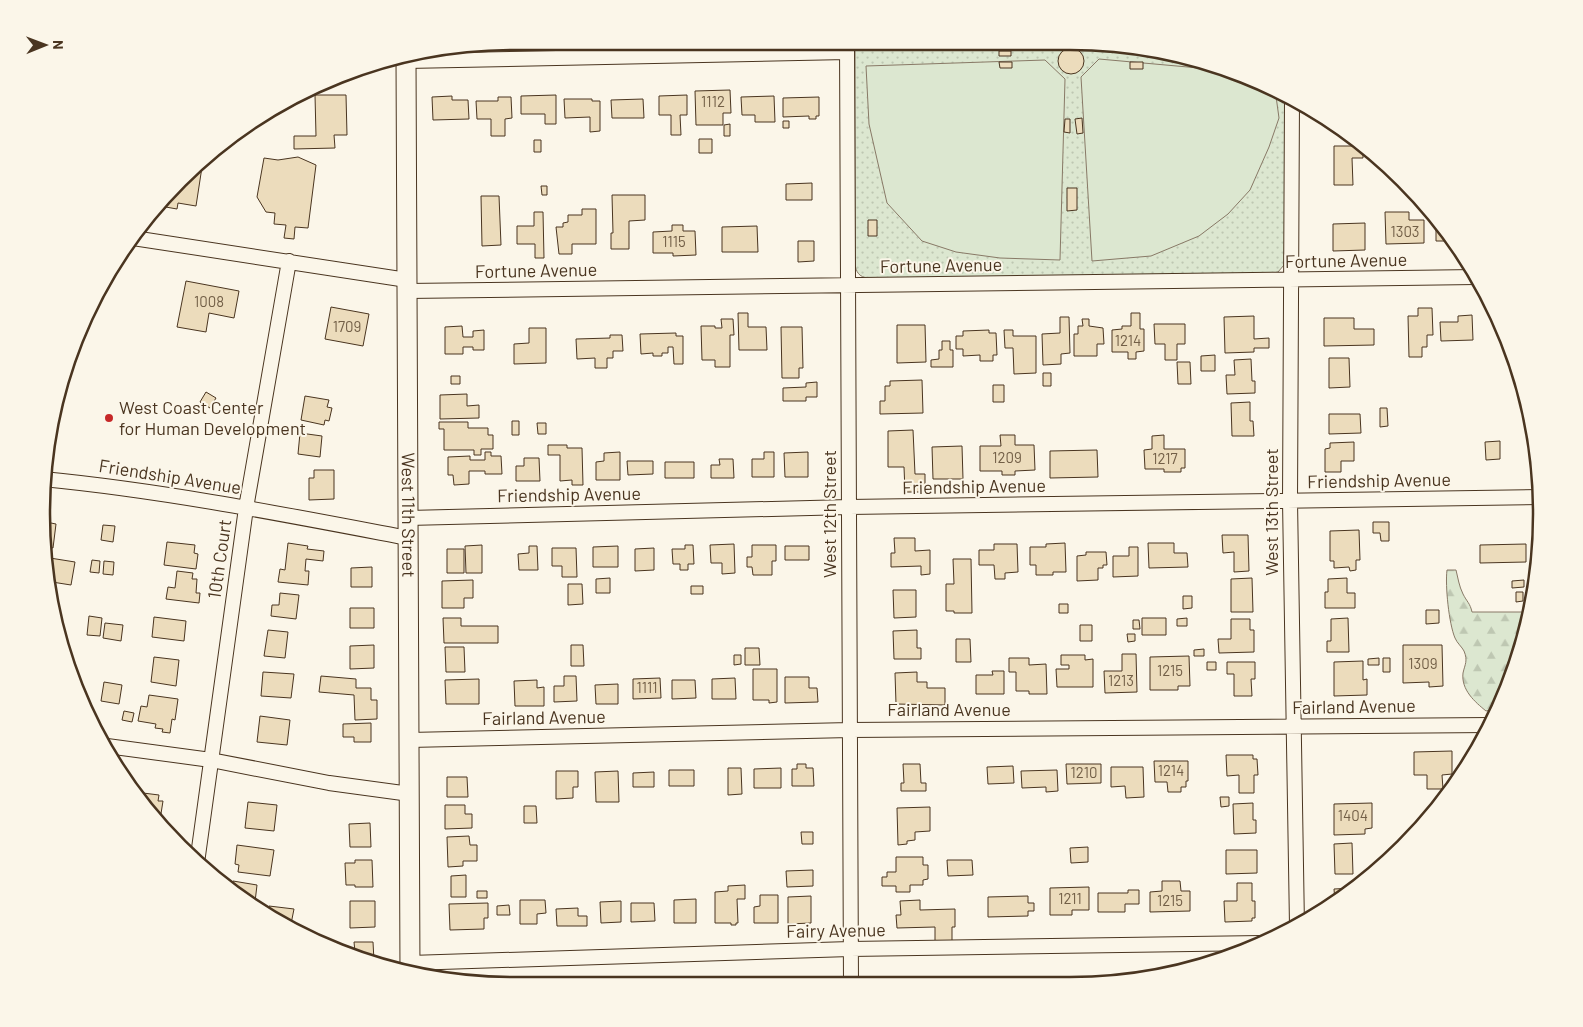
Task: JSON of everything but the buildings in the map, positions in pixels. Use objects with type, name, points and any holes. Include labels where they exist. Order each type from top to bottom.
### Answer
[{"type":"main road","name":"West 11th Street","points":[[406,63],[410,965]]},
{"type":"street","points":[[420,60],[628,57],[690,50]]},
{"type":"street","name":"West 12th Street","points":[[847,50],[851,977]]},
{"type":"street","name":"West 13th Street","points":[[1293,108],[1290,280],[1290,501],[1297,917]]},
{"type":"street","name":"Fortune Avenue","points":[[140,239],[289,261],[407,286],[847,286],[1468,277]]},
{"type":"street","name":"10th Court","points":[[198,853],[246,508],[289,261]]},
{"type":"street","name":"Friendship Avenue","points":[[51,480],[111,486],[246,508],[408,538]]},
{"type":"street","name":"Friendship Avenue","points":[[408,518],[850,507],[1532,496]]},
{"type":"street","name":"Fairland Avenue","points":[[409,740],[850,730],[1482,725]]},
{"type":"street","points":[[113,747],[211,760],[329,783],[410,794]]},
{"type":"street","name":"Fairy Avenue","points":[[418,967],[850,949],[1243,943]]},
{"type":"lane","points":[[628,50],[628,57]]},
{"type":"green space","points":[[855,50],[1070,50],[1130,54],[1160,59],[1218,75],[1247,85],[1288,105],[1284,265],[1278,272],[1081,277],[868,278],[862,277],[857,272],[855,264]]},
{"type":"green space","points":[[1099,59],[1194,68],[1247,85],[1276,99],[1279,118],[1269,147],[1250,190],[1228,214],[1199,236],[1151,256],[1092,261],[1081,77]]},
{"type":"green space","points":[[1045,60],[1065,79],[1060,260],[1000,258],[956,252],[922,241],[887,203],[869,124],[866,66]]},
{"type":"green space","points":[[1447,570],[1456,570],[1464,597],[1472,612],[1522,612],[1508,662],[1489,710],[1486,711],[1473,700],[1464,685],[1463,673],[1466,657],[1455,638],[1451,624],[1447,595]]},
{"type":"place","name":"West Coast Center for Human Development","points":[[109,418]]}]
